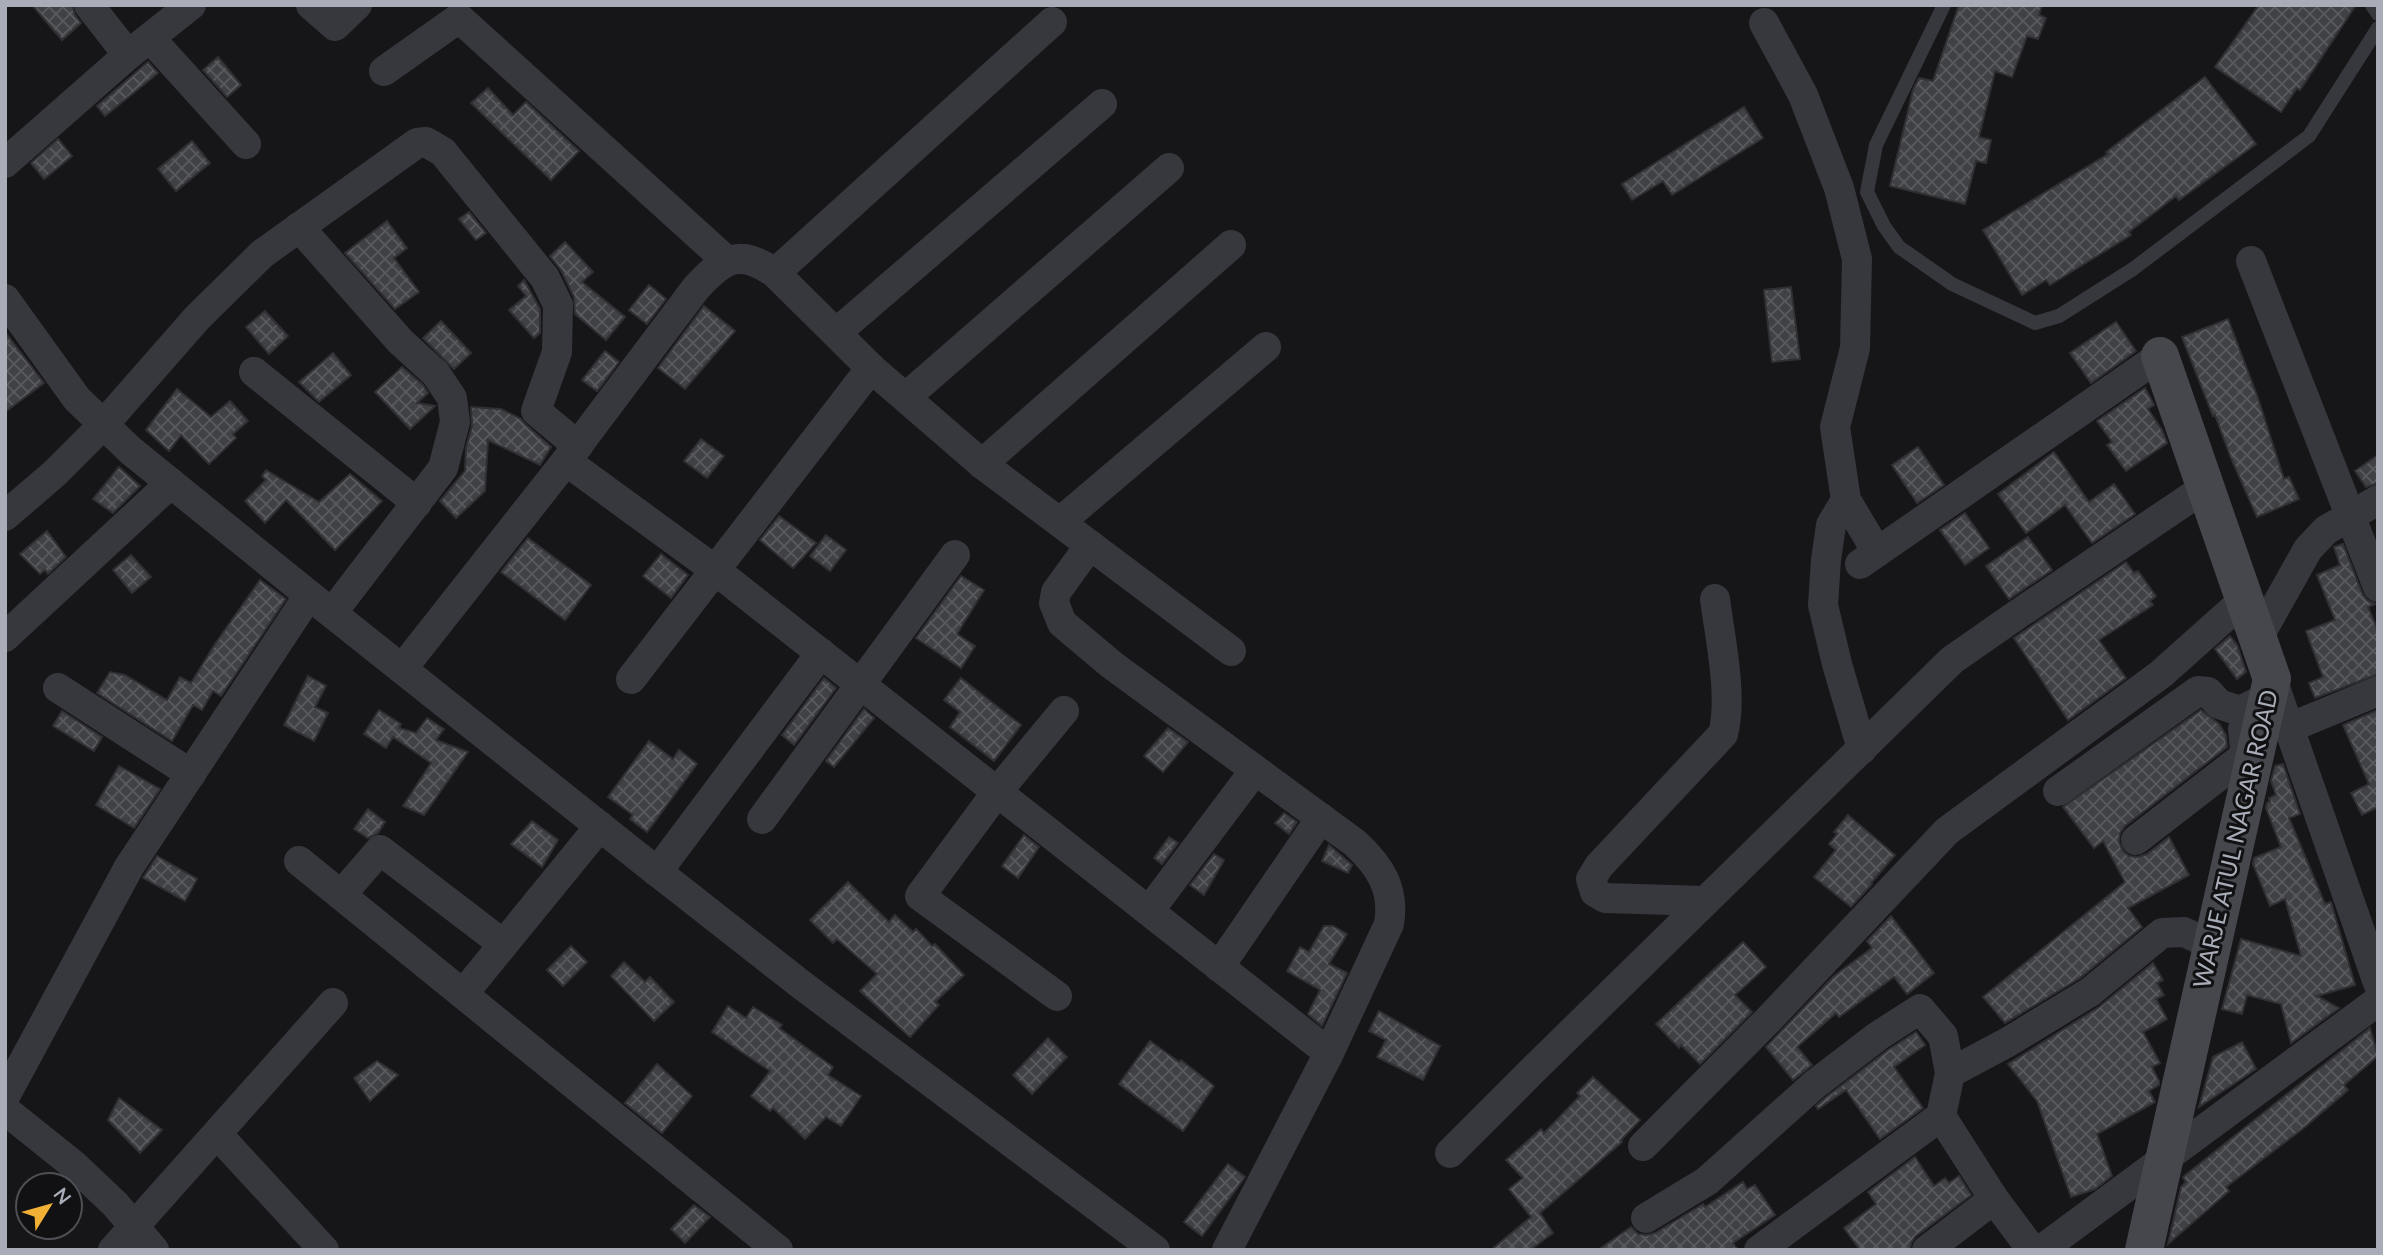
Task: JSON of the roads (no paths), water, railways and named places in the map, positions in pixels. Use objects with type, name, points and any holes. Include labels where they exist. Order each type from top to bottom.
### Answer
[{"type":"street","points":[[89,5],[139,46],[246,144]]},
{"type":"street","points":[[5,163],[139,46],[191,5]]},
{"type":"street","points":[[311,5],[335,26],[357,5]]},
{"type":"street","points":[[384,71],[459,18],[727,261]]},
{"type":"street","points":[[775,274],[1052,22]]},
{"type":"street","points":[[1765,23],[1803,95],[1839,188],[1857,259],[1855,348],[1835,427],[1846,500],[1868,558],[2160,356]]},
{"type":"street","points":[[836,334],[1102,104]]},
{"type":"street","points":[[5,516],[55,473],[104,424],[197,318],[262,254],[410,146],[426,142],[443,152],[545,278],[558,304],[557,352],[536,411],[572,453],[1329,1054]]},
{"type":"street","points":[[906,397],[1169,168]]},
{"type":"street","points":[[5,1096],[129,867],[191,774],[320,604],[417,503],[443,468],[455,422],[452,398],[436,374],[400,341],[299,227]]},
{"type":"street","points":[[982,464],[1231,245]]},
{"type":"street","points":[[402,669],[572,453],[696,288],[714,269],[740,257],[759,262],[775,274],[871,368],[982,464],[1231,651]]},
{"type":"street","points":[[2251,261],[2378,587]]},
{"type":"street","points":[[5,299],[77,399],[130,450],[803,986],[1155,1250]]},
{"type":"street","points":[[1060,522],[1266,347]]},
{"type":"street","name":"WARJE ATUL NAGAR ROAD","points":[[2144,1250],[2212,945],[2260,696],[2258,638],[2160,356]]},
{"type":"street","points":[[631,679],[871,368]]},
{"type":"street","points":[[254,372],[417,503]]},
{"type":"street","points":[[5,637],[171,483]]},
{"type":"street","points":[[1450,1153],[1952,660],[2206,488]]},
{"type":"street","points":[[1846,500],[1831,525],[1823,605],[1836,664],[1862,749]]},
{"type":"street","points":[[2258,638],[2308,549],[2326,530],[2378,500]]},
{"type":"street","points":[[1090,545],[1056,593],[1054,603],[1062,623],[1112,666],[1355,843],[1383,875],[1390,893],[1392,909],[1389,924],[1329,1054],[1227,1250]]},
{"type":"street","points":[[762,819],[955,555]]},
{"type":"street","points":[[1706,901],[1605,898],[1595,892],[1591,880],[1599,866],[1723,734],[1727,720],[1727,700],[1715,599]]},
{"type":"street","points":[[1643,1146],[1770,1018],[1947,831],[2161,674],[2245,599]]},
{"type":"street","points":[[657,872],[821,653]]},
{"type":"street","points":[[58,688],[191,774]]},
{"type":"street","points":[[2058,791],[2198,691],[2208,692],[2219,704],[2260,696]]},
{"type":"street","points":[[2289,728],[2378,691]]},
{"type":"street","points":[[2260,696],[2289,728],[2378,983]]},
{"type":"street","points":[[2136,840],[2242,758],[2260,696]]},
{"type":"street","points":[[1057,996],[920,896],[998,792],[1064,711]]},
{"type":"street","points":[[1149,911],[1255,770]]},
{"type":"street","points":[[1219,967],[1321,818]]},
{"type":"street","points":[[463,993],[600,826]]},
{"type":"street","points":[[341,895],[380,850],[503,944]]},
{"type":"street","points":[[299,861],[778,1250]]},
{"type":"street","points":[[1950,1073],[2008,1042],[2090,992],[2162,933],[2185,932],[2212,945]]},
{"type":"street","points":[[2041,1250],[2378,1001]]},
{"type":"street","points":[[113,1250],[333,1003]]},
{"type":"street","points":[[1646,1218],[1707,1181],[1814,1084],[1878,1036],[1920,1009],[1943,1036],[1950,1073],[1941,1115],[1759,1250]]},
{"type":"street","points":[[5,1110],[75,1166],[115,1204],[153,1250]]},
{"type":"street","points":[[1941,1115],[1994,1199],[2032,1250]]},
{"type":"street","points":[[217,1133],[324,1250]]},
{"type":"street","points":[[1927,1250],[1994,1199]]},
{"type":"lane","points":[[1944,5],[1876,145],[1867,192],[1884,226],[1899,247],[1952,284],[2035,324],[2059,316],[2133,269],[2309,136],[2378,28]]},
{"type":"lane","points":[[2372,5],[2378,14]]}]
